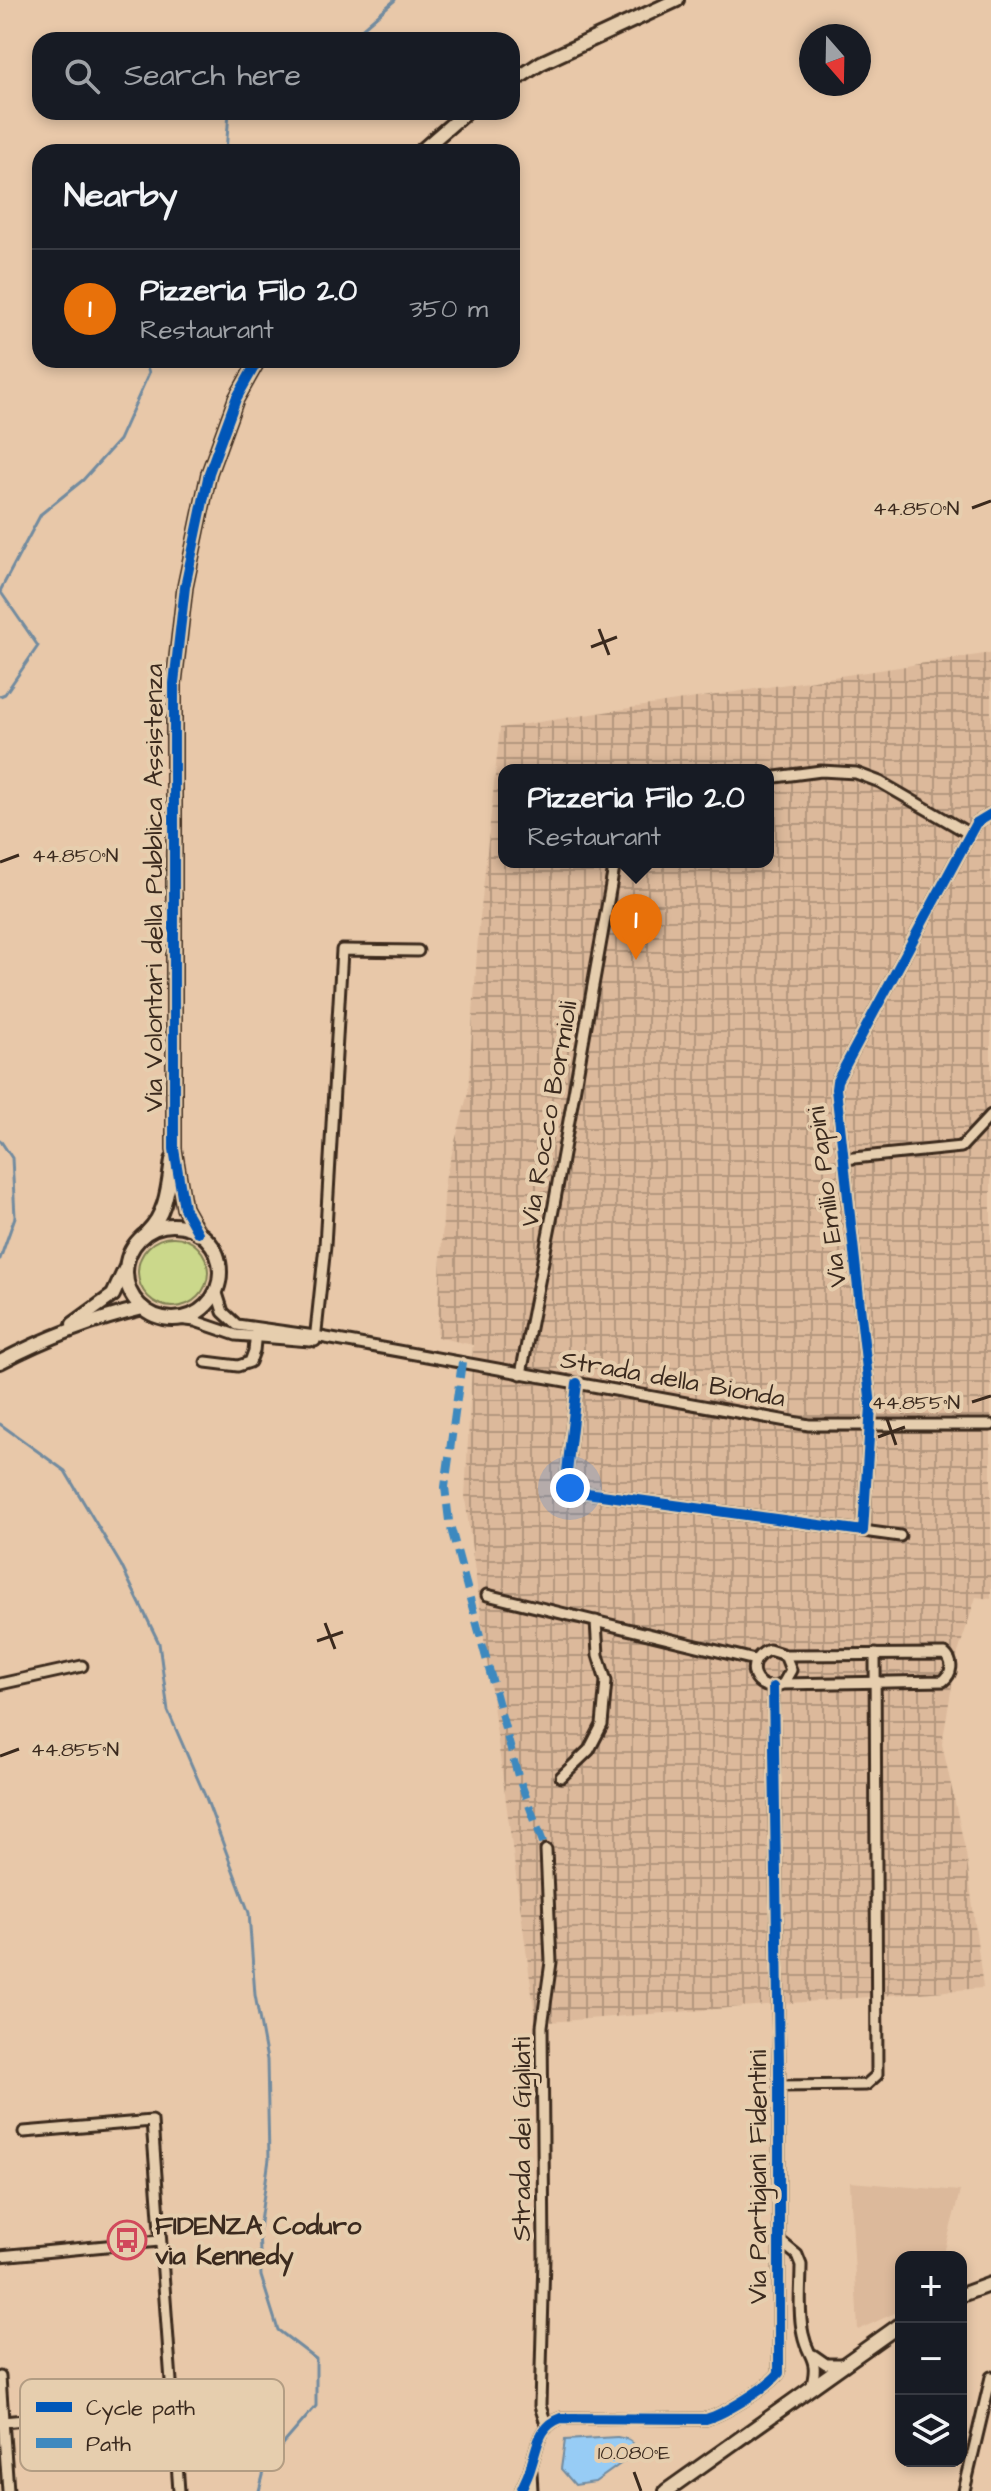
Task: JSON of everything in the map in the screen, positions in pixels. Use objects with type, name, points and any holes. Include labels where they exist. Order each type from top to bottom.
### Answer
[{"type":"street","points":[[520,77],[541,63],[677,0]]},
{"type":"street","points":[[429,144],[457,120]]},
{"type":"street","name":"Via Volontari della Pubblica Assistenza","points":[[145,1234],[165,1205],[174,1149],[174,683],[185,587],[209,473],[236,399],[253,368]]},
{"type":"street","points":[[774,777],[821,771],[856,773],[880,782],[970,834]]},
{"type":"street","name":"Via Emilio Papini","points":[[863,1531],[872,1427],[837,1081],[976,823],[991,814]]},
{"type":"street","name":"Via Rocco Bormioli","points":[[521,1374],[614,868]]},
{"type":"street","points":[[315,1338],[325,1246],[342,950],[418,951]]},
{"type":"street","points":[[844,1159],[961,1147],[991,1115]]},
{"type":"street","name":"Via Volontari della Pubblica Assistenza","points":[[174,1149],[184,1208],[198,1233]]},
{"type":"street","points":[[60,1332],[113,1295],[131,1251],[145,1234],[158,1228],[171,1225],[198,1233],[215,1252],[220,1278],[216,1290],[201,1310],[178,1319],[153,1315],[143,1308],[129,1289],[126,1265]]},
{"type":"street","name":"Strada della Bionda","points":[[216,1290],[218,1302],[227,1318],[256,1332]]},
{"type":"street","points":[[0,1362],[60,1332],[110,1315],[143,1308]]},
{"type":"street","name":"Strada della Bionda","points":[[178,1319],[195,1321],[236,1335],[256,1332],[350,1342],[809,1425],[991,1425]]},
{"type":"street","points":[[206,1362],[246,1364],[253,1358],[256,1332]]},
{"type":"street","points":[[577,1383],[565,1490],[900,1536]]},
{"type":"street","points":[[487,1595],[755,1660],[769,1650],[785,1655],[945,1654],[951,1668],[943,1681],[778,1686],[762,1685],[754,1676],[755,1660]]},
{"type":"street","points":[[561,1777],[589,1750],[602,1725],[606,1681],[598,1655],[596,1621]]},
{"type":"street","points":[[779,2086],[866,2085],[877,2075],[875,1654]]},
{"type":"street","points":[[778,1686],[791,1670],[785,1655]]},
{"type":"street","points":[[0,1684],[82,1666]]},
{"type":"street","name":"Via Partigiani Fidentini","points":[[547,2427],[561,2418],[706,2419],[722,2413],[776,2377],[780,2365],[778,1686]]},
{"type":"street","name":"Strada dei Gigliati","points":[[546,1850],[551,1962],[542,2026],[544,2258],[540,2406],[547,2427]]},
{"type":"street","points":[[24,2132],[152,2121],[170,2379]]},
{"type":"street","points":[[0,2256],[159,2241]]},
{"type":"street","name":"Via Partigiani Fidentini","points":[[780,2241],[800,2260],[802,2333],[815,2370],[811,2388]]},
{"type":"street","points":[[967,2293],[991,2284]]},
{"type":"street","points":[[666,2491],[895,2328]]},
{"type":"street","points":[[811,2352],[826,2364],[844,2364]]},
{"type":"street","points":[[0,2377],[8,2491]]},
{"type":"street","points":[[964,2491],[991,2377]]},
{"type":"street","points":[[3,2422],[20,2420]]},
{"type":"street","points":[[521,2491],[531,2468],[536,2444],[547,2427]]},
{"type":"street","points":[[531,2468],[532,2491]]},
{"type":"street","points":[[177,2471],[179,2491]]},
{"type":"shaded area","points":[[991,653],[991,1599],[976,1597],[957,1656],[942,1744],[966,1853],[983,1988],[536,2023],[465,1498],[473,1345],[437,1337],[445,1179],[468,1093],[478,937],[500,728]]},
{"type":"shaded area","points":[[850,2182],[960,2191],[945,2251],[895,2251],[895,2313],[858,2330]]},
{"type":"green space","points":[[173,1237],[198,1247],[208,1272],[198,1297],[173,1307],[148,1297],[138,1272],[148,1247]]},
{"type":"water","points":[[617,2437],[630,2441],[637,2452],[595,2482],[575,2485],[561,2469],[565,2440]]},
{"type":"waterway","points":[[358,32],[395,0]]},
{"type":"waterway","points":[[227,144],[228,120]]},
{"type":"waterway","points":[[0,696],[5,694],[38,646],[0,591],[41,514],[83,480],[119,440],[149,373],[147,368]]},
{"type":"waterway","points":[[0,1140],[12,1158],[15,1217],[0,1259]]},
{"type":"waterway","points":[[0,1424],[65,1471],[121,1565],[159,1643],[168,1711],[206,1798],[249,1913],[255,1995],[267,2060],[269,2159],[259,2229],[261,2276],[278,2330],[316,2359],[316,2406],[284,2443]]},
{"type":"waterway","points":[[259,2491],[264,2471]]},
{"type":"marked path","points":[[462,1362],[445,1487],[449,1521],[518,1776],[546,1850]]},
{"type":"cycle path","points":[[198,1233],[184,1208],[174,1149],[174,683],[185,587],[209,473],[236,399],[253,368]]},
{"type":"cycle path","points":[[577,1383],[565,1490],[863,1531],[871,1406],[837,1081],[976,823],[991,814]]},
{"type":"cycle path","points":[[521,2491],[543,2431],[561,2418],[706,2419],[745,2400],[779,2373],[779,2063],[773,1687]]},
{"type":"place","name":"Pizzeria Filo 2.0","points":[[636,960]]},
{"type":"place","name":"FIDENZA Coduro via Kennedy","points":[[127,2240]]}]
